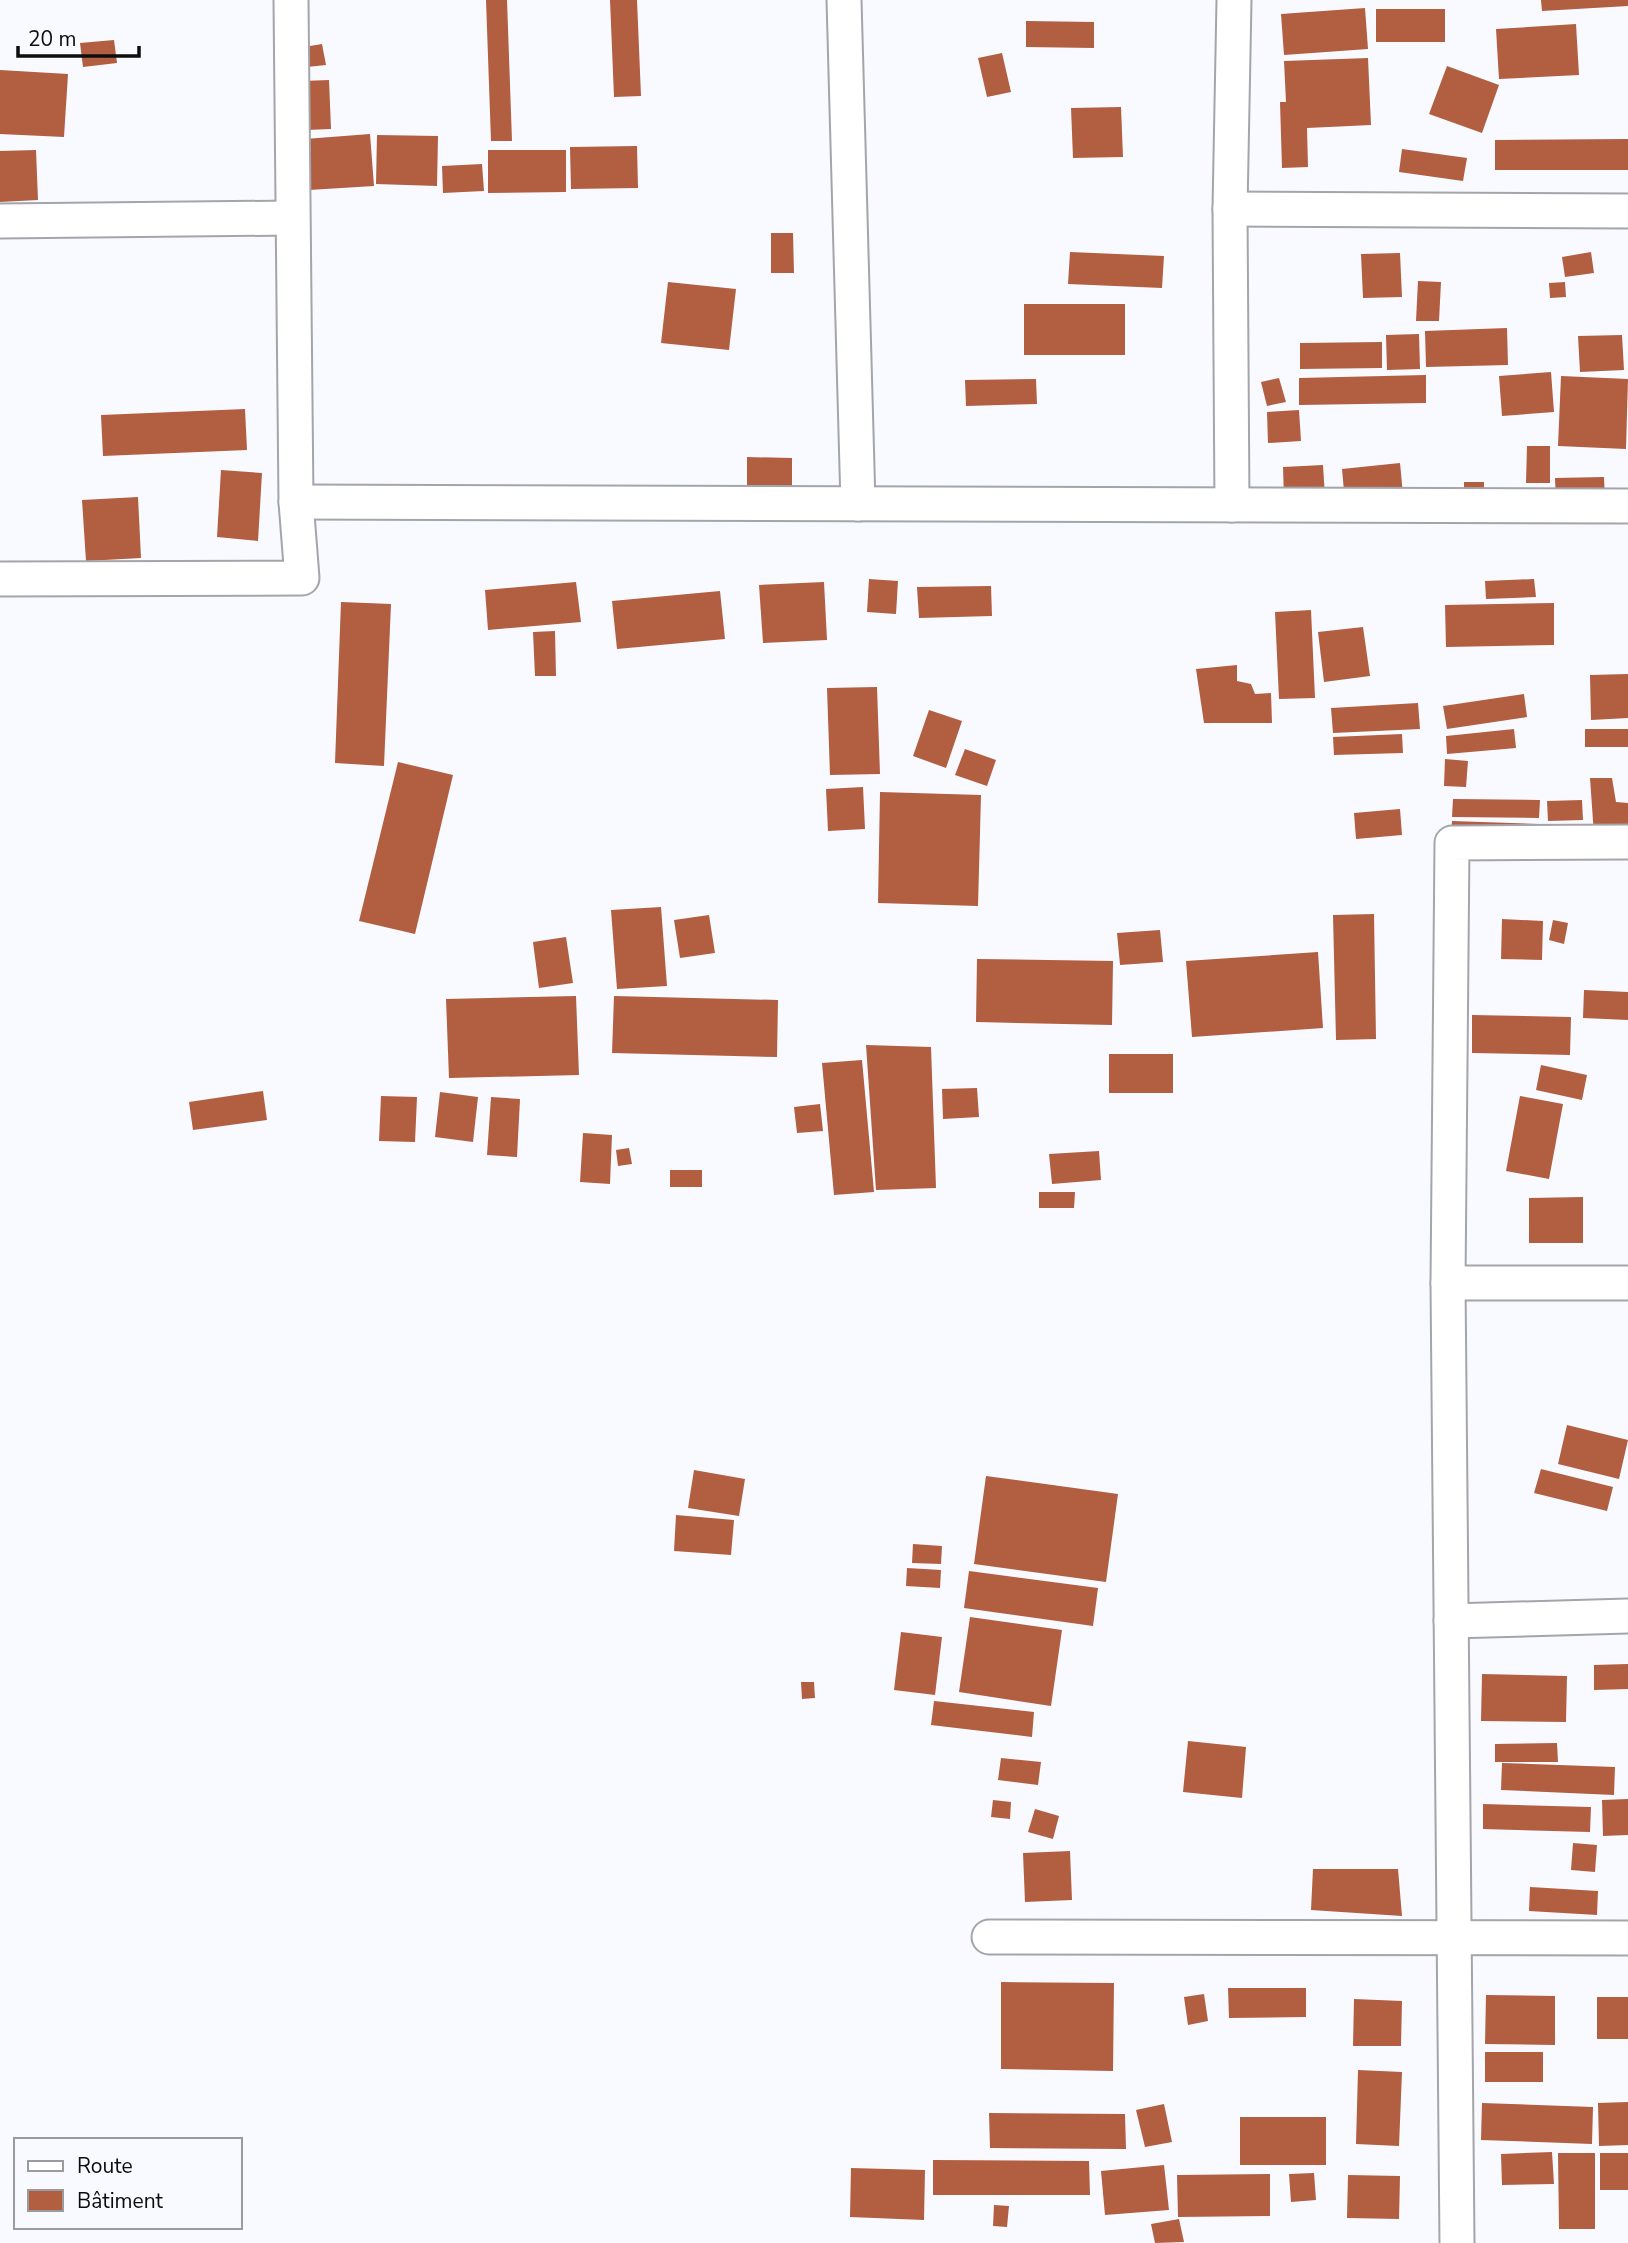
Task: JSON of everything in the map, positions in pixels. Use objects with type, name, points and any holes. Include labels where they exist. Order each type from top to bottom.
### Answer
[{"type":"street","points":[[0,579],[302,578],[296,502],[291,0]]},
{"type":"street","points":[[844,0],[858,504]]},
{"type":"street","points":[[1232,505],[1230,209],[1234,0]]},
{"type":"street","points":[[1230,209],[1628,211]]},
{"type":"street","points":[[0,221],[292,218]]},
{"type":"street","points":[[296,502],[1628,506]]},
{"type":"street","points":[[1457,2243],[1448,1283],[1452,843],[1628,842]]},
{"type":"street","points":[[1448,1283],[1628,1283]]},
{"type":"street","points":[[1451,1620],[1628,1616]]},
{"type":"street","points":[[989,1937],[1454,1940],[1628,1938]]},
{"type":"building","points":[[486,0],[507,0],[512,141],[491,141]]},
{"type":"building","points":[[610,0],[637,0],[641,96],[614,97]]},
{"type":"building","points":[[1541,0],[1628,0],[1628,6],[1542,11]]},
{"type":"building","points":[[1365,8],[1368,49],[1284,55],[1281,14]]},
{"type":"building","points":[[1376,9],[1445,9],[1445,42],[1376,42]]},
{"type":"building","points":[[1026,21],[1094,22],[1094,48],[1026,47]]},
{"type":"building","points":[[1576,24],[1579,75],[1499,79],[1496,29]]},
{"type":"building","points":[[114,40],[117,63],[83,67],[80,43]]},
{"type":"building","points":[[322,44],[326,65],[307,67],[304,47]]},
{"type":"building","points":[[1002,53],[1011,92],[987,97],[978,58]]},
{"type":"building","points":[[1368,58],[1371,125],[1307,128],[1308,167],[1282,168],[1280,102],[1286,102],[1284,61]]},
{"type":"building","points":[[1447,66],[1499,85],[1482,133],[1429,114]]},
{"type":"building","points":[[0,70],[68,74],[64,137],[0,134]]},
{"type":"building","points":[[329,80],[331,129],[306,130],[303,81]]},
{"type":"building","points":[[1121,107],[1123,157],[1073,158],[1071,108]]},
{"type":"building","points":[[370,134],[374,186],[309,190],[305,139]]},
{"type":"building","points":[[377,135],[438,136],[437,186],[376,184]]},
{"type":"building","points":[[1628,139],[1628,170],[1495,170],[1495,140]]},
{"type":"building","points":[[637,146],[638,188],[571,189],[570,147]]},
{"type":"building","points":[[1402,149],[1467,158],[1463,181],[1399,172]]},
{"type":"building","points":[[36,150],[38,200],[0,202],[0,151]]},
{"type":"building","points":[[488,150],[566,150],[566,192],[488,193]]},
{"type":"building","points":[[482,164],[484,191],[443,193],[442,166]]},
{"type":"building","points":[[771,233],[793,233],[794,273],[771,273]]},
{"type":"building","points":[[1070,252],[1164,256],[1162,288],[1068,284]]},
{"type":"building","points":[[1591,252],[1594,273],[1565,277],[1562,257]]},
{"type":"building","points":[[1400,253],[1402,297],[1363,298],[1361,254]]},
{"type":"building","points":[[1418,281],[1441,282],[1439,321],[1416,321]]},
{"type":"building","points":[[668,282],[736,289],[729,350],[661,343]]},
{"type":"building","points":[[1565,282],[1566,297],[1550,298],[1549,283]]},
{"type":"building","points":[[1024,304],[1125,304],[1125,355],[1024,355]]},
{"type":"building","points":[[1507,328],[1508,365],[1426,367],[1425,331]]},
{"type":"building","points":[[1419,334],[1420,369],[1387,370],[1386,335]]},
{"type":"building","points":[[1622,335],[1624,370],[1580,372],[1578,336]]},
{"type":"building","points":[[1382,342],[1382,368],[1300,369],[1300,343]]},
{"type":"building","points":[[1551,372],[1554,412],[1502,416],[1499,376]]},
{"type":"building","points":[[1426,375],[1426,403],[1299,405],[1299,378]]},
{"type":"building","points":[[1561,376],[1628,379],[1626,449],[1558,446]]},
{"type":"building","points":[[1279,378],[1286,402],[1267,406],[1261,382]]},
{"type":"building","points":[[1036,379],[1037,404],[966,406],[965,380]]},
{"type":"building","points":[[245,409],[247,450],[103,456],[101,415]]},
{"type":"building","points":[[1299,410],[1301,441],[1268,443],[1267,412]]},
{"type":"building","points":[[1527,446],[1550,446],[1550,483],[1526,483]]},
{"type":"building","points":[[747,457],[792,458],[792,490],[747,489]]},
{"type":"building","points":[[1400,463],[1403,495],[1345,502],[1342,469]]},
{"type":"building","points":[[1323,465],[1325,497],[1284,498],[1283,467]]},
{"type":"building","points":[[221,470],[262,473],[258,541],[217,537]]},
{"type":"building","points":[[1604,477],[1605,500],[1556,501],[1555,478]]},
{"type":"building","points":[[1464,482],[1484,482],[1484,502],[1464,502]]},
{"type":"building","points":[[138,497],[141,558],[86,561],[82,500]]},
{"type":"building","points":[[869,579],[898,581],[896,614],[867,612]]},
{"type":"building","points":[[1534,579],[1536,597],[1486,599],[1485,581]]},
{"type":"building","points":[[576,582],[581,622],[488,630],[485,590]]},
{"type":"building","points":[[824,582],[827,640],[763,643],[759,585]]},
{"type":"building","points":[[991,586],[992,616],[919,618],[917,587]]},
{"type":"building","points":[[720,591],[725,639],[617,649],[612,601]]},
{"type":"building","points":[[341,602],[391,604],[384,766],[335,763]]},
{"type":"building","points":[[1554,603],[1554,645],[1446,647],[1445,605]]},
{"type":"building","points":[[1311,610],[1315,698],[1279,699],[1275,612]]},
{"type":"building","points":[[1363,627],[1370,676],[1324,682],[1318,632]]},
{"type":"building","points":[[555,631],[556,676],[535,676],[533,632]]},
{"type":"building","points":[[1237,665],[1237,681],[1251,684],[1255,694],[1271,693],[1272,723],[1204,723],[1196,669]]},
{"type":"building","points":[[1628,674],[1628,718],[1591,720],[1590,675]]},
{"type":"building","points":[[877,687],[880,774],[830,775],[827,688]]},
{"type":"building","points":[[1524,694],[1527,717],[1447,729],[1443,706]]},
{"type":"building","points":[[1418,703],[1420,729],[1333,733],[1331,708]]},
{"type":"building","points":[[929,710],[962,721],[946,768],[913,756]]},
{"type":"building","points":[[1514,729],[1516,748],[1447,754],[1446,736]]},
{"type":"building","points":[[1585,729],[1628,729],[1628,747],[1585,747]]},
{"type":"building","points":[[1402,734],[1403,753],[1334,755],[1333,737]]},
{"type":"building","points":[[965,749],[996,760],[987,786],[955,775]]},
{"type":"building","points":[[1445,759],[1468,761],[1466,787],[1444,786]]},
{"type":"building","points":[[398,762],[453,775],[415,934],[359,921]]},
{"type":"building","points":[[1590,778],[1612,778],[1616,802],[1628,803],[1628,834],[1594,835]]},
{"type":"building","points":[[863,787],[865,829],[828,831],[826,789]]},
{"type":"building","points":[[880,792],[981,795],[978,906],[878,903]]},
{"type":"building","points":[[1453,799],[1540,800],[1539,818],[1452,817]]},
{"type":"building","points":[[1582,800],[1583,820],[1548,821],[1547,801]]},
{"type":"building","points":[[1400,809],[1402,835],[1356,839],[1354,813]]},
{"type":"building","points":[[1452,821],[1539,824],[1539,839],[1451,836]]},
{"type":"building","points":[[661,907],[667,986],[617,989],[611,910]]},
{"type":"building","points":[[1374,914],[1376,1039],[1336,1040],[1333,915]]},
{"type":"building","points":[[709,915],[715,953],[680,958],[674,920]]},
{"type":"building","points":[[1502,919],[1543,921],[1542,960],[1501,959]]},
{"type":"building","points":[[1553,920],[1568,923],[1564,944],[1549,940]]},
{"type":"building","points":[[1160,930],[1163,962],[1120,965],[1117,933]]},
{"type":"building","points":[[566,937],[573,983],[539,988],[533,942]]},
{"type":"building","points":[[1318,952],[1323,1028],[1192,1037],[1186,961]]},
{"type":"building","points":[[977,959],[1113,961],[1112,1025],[976,1022]]},
{"type":"building","points":[[1584,990],[1628,992],[1628,1020],[1583,1018]]},
{"type":"building","points":[[576,996],[579,1075],[449,1078],[446,999]]},
{"type":"building","points":[[614,996],[778,1000],[777,1057],[612,1053]]},
{"type":"building","points":[[1472,1015],[1571,1017],[1570,1055],[1472,1053]]},
{"type":"building","points":[[866,1045],[931,1047],[936,1188],[876,1190]]},
{"type":"building","points":[[1109,1054],[1173,1054],[1173,1093],[1109,1093]]},
{"type":"building","points":[[862,1060],[874,1192],[834,1195],[822,1063]]},
{"type":"building","points":[[1541,1065],[1587,1075],[1582,1100],[1536,1090]]},
{"type":"building","points":[[977,1088],[979,1117],[943,1119],[942,1089]]},
{"type":"building","points":[[263,1091],[267,1120],[193,1130],[189,1102]]},
{"type":"building","points":[[440,1092],[478,1097],[473,1142],[435,1137]]},
{"type":"building","points":[[381,1096],[417,1097],[415,1142],[379,1141]]},
{"type":"building","points":[[1520,1096],[1563,1104],[1549,1179],[1506,1171]]},
{"type":"building","points":[[491,1097],[520,1099],[517,1157],[487,1155]]},
{"type":"building","points":[[820,1104],[823,1131],[797,1133],[794,1107]]},
{"type":"building","points":[[583,1133],[612,1135],[610,1184],[580,1182]]},
{"type":"building","points":[[629,1148],[632,1164],[618,1166],[616,1150]]},
{"type":"building","points":[[1099,1151],[1101,1180],[1052,1184],[1049,1154]]},
{"type":"building","points":[[670,1170],[702,1170],[702,1187],[670,1187]]},
{"type":"building","points":[[1039,1192],[1075,1192],[1074,1208],[1039,1208]]},
{"type":"building","points":[[1583,1197],[1583,1243],[1529,1243],[1529,1198]]},
{"type":"building","points":[[1567,1425],[1628,1440],[1619,1479],[1558,1464]]},
{"type":"building","points":[[1541,1469],[1613,1487],[1607,1511],[1534,1493]]},
{"type":"building","points":[[694,1470],[745,1479],[739,1516],[688,1508]]},
{"type":"building","points":[[986,1476],[1118,1494],[1106,1582],[974,1564]]},
{"type":"building","points":[[676,1515],[734,1520],[731,1555],[674,1551]]},
{"type":"building","points":[[913,1544],[942,1546],[941,1564],[912,1563]]},
{"type":"building","points":[[907,1568],[941,1570],[940,1588],[906,1586]]},
{"type":"building","points":[[969,1571],[1098,1588],[1093,1626],[964,1608]]},
{"type":"building","points":[[970,1617],[1062,1630],[1051,1706],[959,1692]]},
{"type":"building","points":[[901,1632],[942,1637],[935,1695],[894,1690]]},
{"type":"building","points":[[1628,1664],[1628,1689],[1594,1690],[1594,1665]]},
{"type":"building","points":[[1482,1674],[1567,1676],[1566,1722],[1481,1721]]},
{"type":"building","points":[[801,1682],[814,1682],[815,1698],[802,1699]]},
{"type":"building","points":[[934,1701],[1034,1712],[1032,1737],[931,1725]]},
{"type":"building","points":[[1188,1741],[1246,1747],[1242,1798],[1183,1792]]},
{"type":"building","points":[[1557,1743],[1558,1762],[1495,1762],[1495,1744]]},
{"type":"building","points":[[1001,1758],[1041,1762],[1038,1785],[998,1780]]},
{"type":"building","points":[[1502,1763],[1615,1767],[1614,1795],[1501,1790]]},
{"type":"building","points":[[1628,1799],[1628,1835],[1603,1836],[1602,1800]]},
{"type":"building","points":[[993,1800],[1011,1802],[1010,1819],[991,1817]]},
{"type":"building","points":[[1483,1804],[1591,1807],[1590,1832],[1483,1829]]},
{"type":"building","points":[[1035,1809],[1059,1816],[1053,1839],[1028,1832]]},
{"type":"building","points":[[1573,1843],[1597,1845],[1595,1872],[1571,1870]]},
{"type":"building","points":[[1070,1851],[1072,1900],[1025,1902],[1023,1853]]},
{"type":"building","points":[[1313,1869],[1398,1869],[1402,1916],[1311,1910]]},
{"type":"building","points":[[1530,1887],[1598,1891],[1597,1915],[1529,1911]]},
{"type":"building","points":[[1001,1982],[1114,1983],[1113,2071],[1001,2069]]},
{"type":"building","points":[[1228,1988],[1306,1988],[1306,2017],[1229,2018]]},
{"type":"building","points":[[1204,1994],[1208,2021],[1188,2025],[1184,1997]]},
{"type":"building","points":[[1486,1995],[1555,1996],[1555,2045],[1485,2044]]},
{"type":"building","points":[[1597,1997],[1628,1997],[1628,2039],[1597,2039]]},
{"type":"building","points":[[1354,1999],[1402,2001],[1401,2046],[1353,2046]]},
{"type":"building","points":[[1485,2052],[1543,2052],[1543,2082],[1485,2082]]},
{"type":"building","points":[[1358,2070],[1402,2072],[1399,2146],[1356,2144]]},
{"type":"building","points":[[1628,2102],[1628,2145],[1599,2146],[1598,2103]]},
{"type":"building","points":[[1482,2103],[1593,2107],[1592,2144],[1481,2140]]},
{"type":"building","points":[[1164,2104],[1172,2142],[1145,2147],[1136,2110]]},
{"type":"building","points":[[989,2113],[1125,2114],[1126,2149],[990,2148]]},
{"type":"building","points":[[1240,2117],[1326,2117],[1326,2165],[1240,2165]]},
{"type":"building","points":[[1552,2152],[1554,2184],[1502,2185],[1501,2154]]},
{"type":"building","points":[[1558,2153],[1595,2153],[1595,2229],[1559,2229]]},
{"type":"building","points":[[1600,2153],[1628,2153],[1628,2190],[1600,2190]]},
{"type":"building","points":[[933,2160],[1089,2161],[1090,2195],[933,2195]]},
{"type":"building","points":[[1164,2165],[1169,2210],[1105,2215],[1101,2171]]},
{"type":"building","points":[[851,2168],[925,2170],[924,2220],[850,2217]]},
{"type":"building","points":[[1314,2173],[1316,2200],[1291,2202],[1289,2174]]},
{"type":"building","points":[[1270,2174],[1270,2216],[1178,2217],[1177,2175]]},
{"type":"building","points":[[1348,2175],[1400,2176],[1399,2219],[1347,2218]]},
{"type":"building","points":[[994,2205],[1009,2206],[1007,2227],[993,2226]]},
{"type":"building","points":[[1179,2219],[1184,2242],[1155,2243],[1151,2224]]}]
